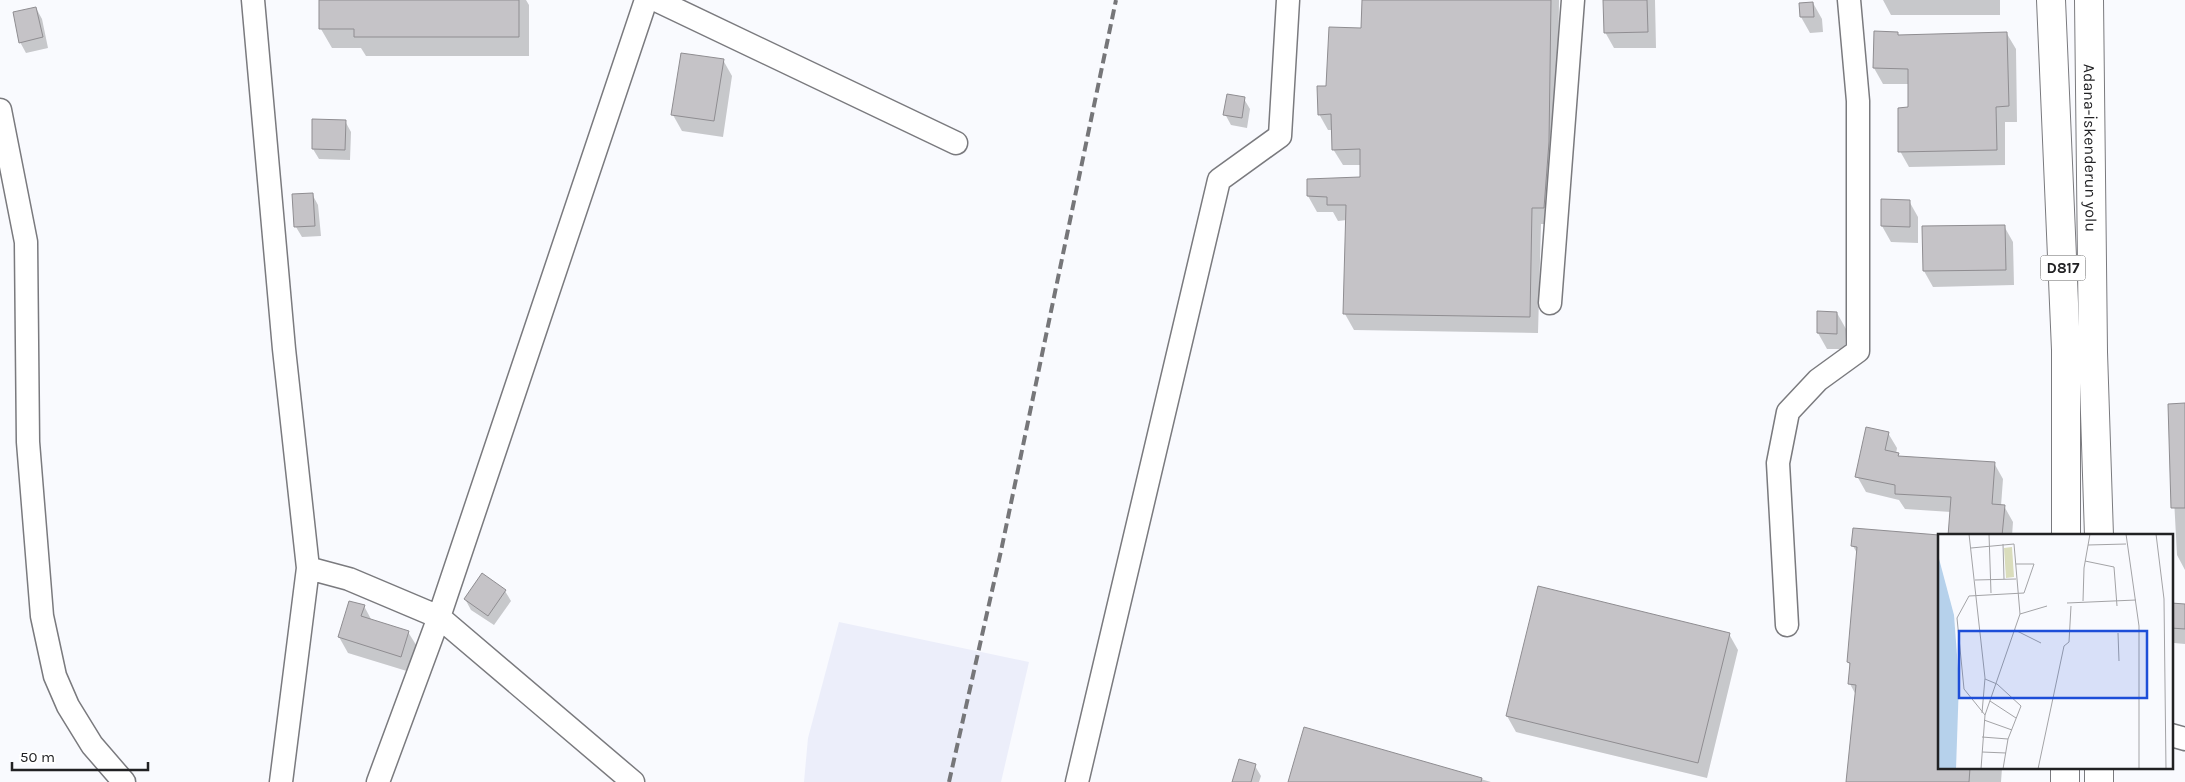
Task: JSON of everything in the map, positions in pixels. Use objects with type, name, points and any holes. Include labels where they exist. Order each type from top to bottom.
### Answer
[{"type":"highway","name":"D817","points":[[2051,0],[2066,350],[2066,534]]},
{"type":"highway","name":"Adana-İskenderun yolu","points":[[2089,0],[2093,352],[2099,534]]},
{"type":"street","points":[[253,0],[284,349],[308,568],[281,782]]},
{"type":"street","points":[[378,782],[438,617],[646,0]]},
{"type":"street","points":[[656,0],[956,143]]},
{"type":"street","points":[[1077,782],[1219,180],[1280,136],[1288,0]]},
{"type":"street","points":[[1550,303],[1573,0]]},
{"type":"street","points":[[1787,624],[1778,463],[1788,412],[1818,380],[1858,351],[1858,101],[1850,31],[1849,0]]},
{"type":"street","points":[[0,110],[26,242],[28,442],[42,616],[55,676],[68,706],[92,745],[124,782]]},
{"type":"street","points":[[308,568],[349,579],[438,617],[632,782]]},
{"type":"street","points":[[2172,735],[2185,738]]},
{"type":"shaded area","points":[[839,622],[1029,662],[1001,782],[804,782],[808,738]]},
{"type":"building","points":[[319,0],[519,0],[519,37],[354,37],[354,29],[319,29]]},
{"type":"building","points":[[1362,0],[1551,0],[1549,142],[1544,208],[1532,208],[1530,317],[1343,314],[1346,205],[1327,205],[1327,197],[1307,196],[1307,179],[1360,177],[1360,149],[1332,150],[1331,114],[1318,115],[1317,86],[1326,86],[1329,27],[1361,28]]},
{"type":"building","points":[[1603,0],[1647,0],[1648,32],[1604,33]]},
{"type":"building","points":[[1813,2],[1814,17],[1800,17],[1799,3]]},
{"type":"building","points":[[36,7],[43,37],[19,43],[13,12]]},
{"type":"building","points":[[1874,31],[1898,32],[1898,35],[2007,32],[2009,106],[1996,107],[1997,150],[1898,152],[1898,108],[1908,107],[1908,69],[1873,68]]},
{"type":"building","points":[[681,53],[724,59],[714,121],[671,115]]},
{"type":"building","points":[[1227,94],[1245,97],[1242,118],[1223,115]]},
{"type":"building","points":[[312,119],[346,120],[345,150],[312,149]]},
{"type":"building","points":[[313,193],[315,226],[294,227],[292,194]]},
{"type":"building","points":[[1881,199],[1910,200],[1910,227],[1881,226]]},
{"type":"building","points":[[2005,225],[2006,270],[1923,271],[1922,226]]},
{"type":"building","points":[[1817,311],[1837,312],[1837,334],[1817,333]]},
{"type":"building","points":[[2185,403],[2185,508],[2171,508],[2168,404]]},
{"type":"building","points":[[1866,427],[1889,432],[1885,450],[1899,453],[1898,456],[1995,462],[1992,504],[2005,505],[2002,534],[1948,534],[1951,497],[1895,494],[1895,485],[1855,477]]},
{"type":"building","points":[[1853,528],[1938,535],[1938,770],[1970,770],[1969,782],[1846,782],[1856,685],[1848,684],[1850,663],[1847,662],[1857,547],[1851,546]]},
{"type":"building","points":[[482,573],[506,590],[488,616],[464,599]]},
{"type":"building","points":[[1538,586],[1730,633],[1698,763],[1506,716]]},
{"type":"building","points":[[349,601],[365,605],[361,616],[409,631],[401,657],[338,637]]},
{"type":"building","points":[[2172,603],[2185,604],[2185,629],[2172,628]]},
{"type":"building","points":[[1304,727],[1482,778],[1481,782],[1288,782]]},
{"type":"building","points":[[1239,759],[1256,764],[1251,782],[1232,782]]},
{"type":"railway","points":[[949,782],[1001,551],[1116,0]]}]
